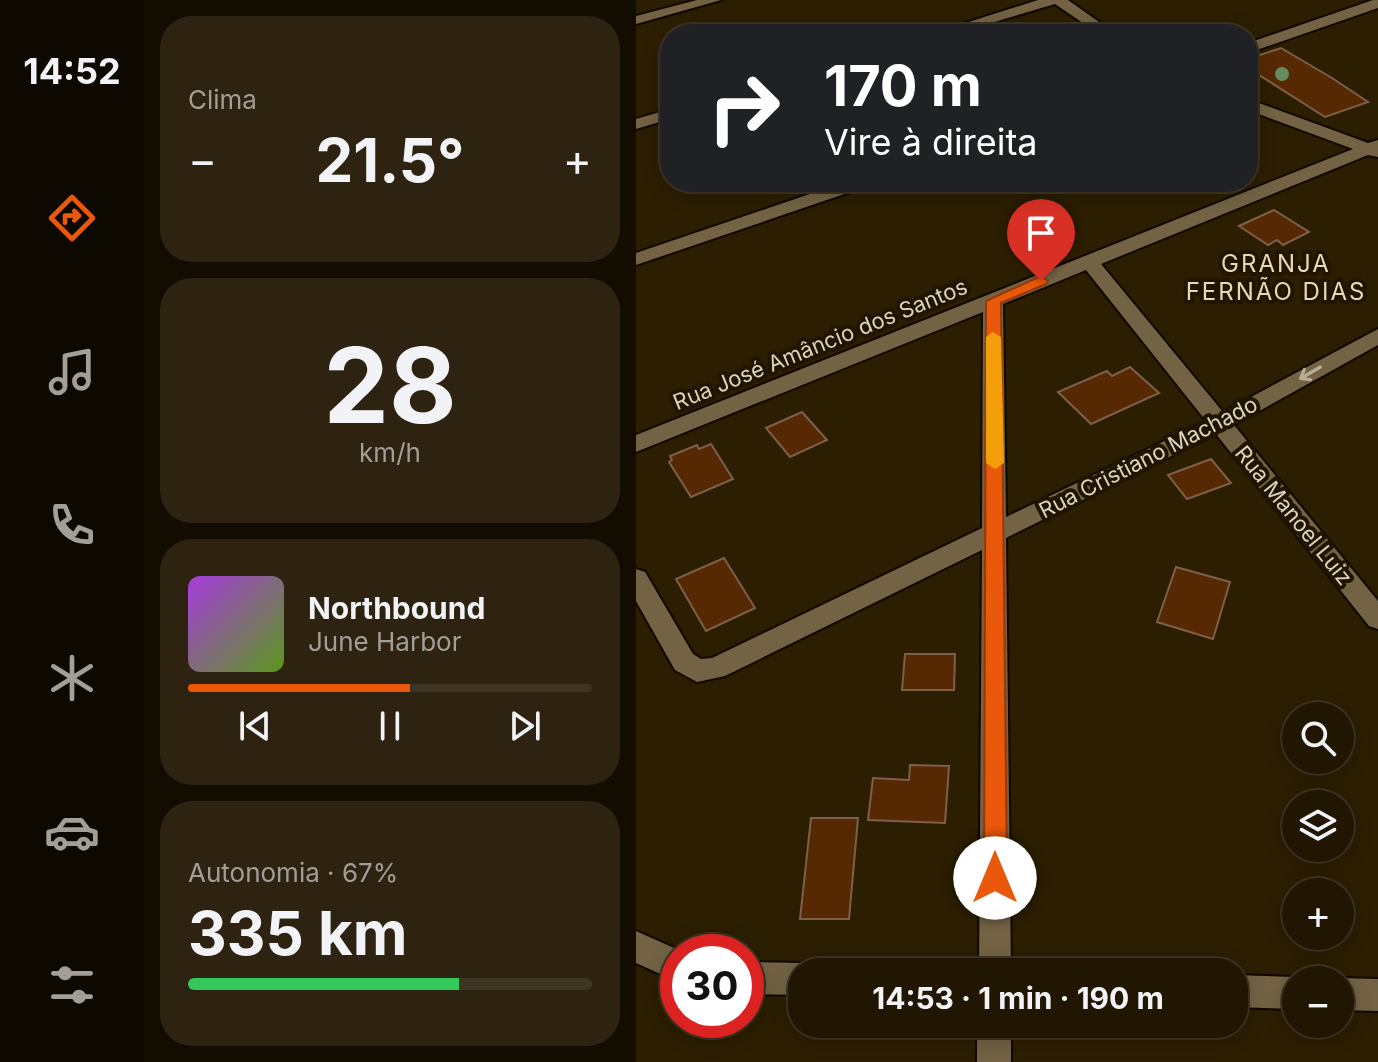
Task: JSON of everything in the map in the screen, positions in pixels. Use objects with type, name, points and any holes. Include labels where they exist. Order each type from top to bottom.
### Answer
[{"type":"street","points":[[636,20],[714,0]]},
{"type":"street","points":[[973,24],[1056,0],[1093,24]]},
{"type":"street","points":[[1258,45],[1378,3]]},
{"type":"street","points":[[1258,108],[1375,149]]},
{"type":"street","points":[[636,124],[660,117]]},
{"type":"street","name":"Rua José Amâncio dos Santos","points":[[636,444],[1375,149]]},
{"type":"street","points":[[636,259],[833,192]]},
{"type":"street","name":"Rua Manoel Luiz","points":[[1089,261],[1378,619]]},
{"type":"street","points":[[993,301],[995,958]]},
{"type":"street","name":"Rua Cristiano Machado","points":[[636,579],[684,662],[697,671],[716,668],[1220,423],[1378,336]]},
{"type":"street","points":[[636,947],[660,958]]},
{"type":"street","points":[[764,978],[788,979]]},
{"type":"street","points":[[1248,991],[1282,993]]},
{"type":"street","points":[[1354,994],[1378,995]]},
{"type":"street","points":[[994,1038],[994,1062]]},
{"type":"building","points":[[1281,48],[1368,102],[1325,117],[1258,74],[1258,56]]},
{"type":"building","points":[[1274,210],[1309,232],[1283,245],[1277,240],[1268,245],[1239,226]]},
{"type":"building","points":[[1130,367],[1159,393],[1091,424],[1058,392],[1107,371],[1112,376]]},
{"type":"building","points":[[802,412],[827,440],[790,457],[766,428]]},
{"type":"building","points":[[711,444],[733,479],[691,497],[669,462],[672,460],[670,456],[697,445],[699,449]]},
{"type":"building","points":[[1211,459],[1231,483],[1187,499],[1168,475]]},
{"type":"building","points":[[724,558],[755,608],[706,631],[676,579]]},
{"type":"building","points":[[1176,567],[1230,582],[1213,639],[1157,622]]},
{"type":"building","points":[[905,654],[955,654],[954,690],[902,690]]},
{"type":"building","points":[[910,765],[949,766],[945,823],[868,820],[873,778],[909,780]]},
{"type":"building","points":[[811,818],[858,818],[849,919],[800,919]]},
{"type":"slow traffic","points":[[993,337],[995,463]]},
{"type":"district","name":"GRANJA FERNÃO DIAS","points":[[1276,278]]},
{"type":"route","points":[[995,878],[993,301],[1041,281]]}]
